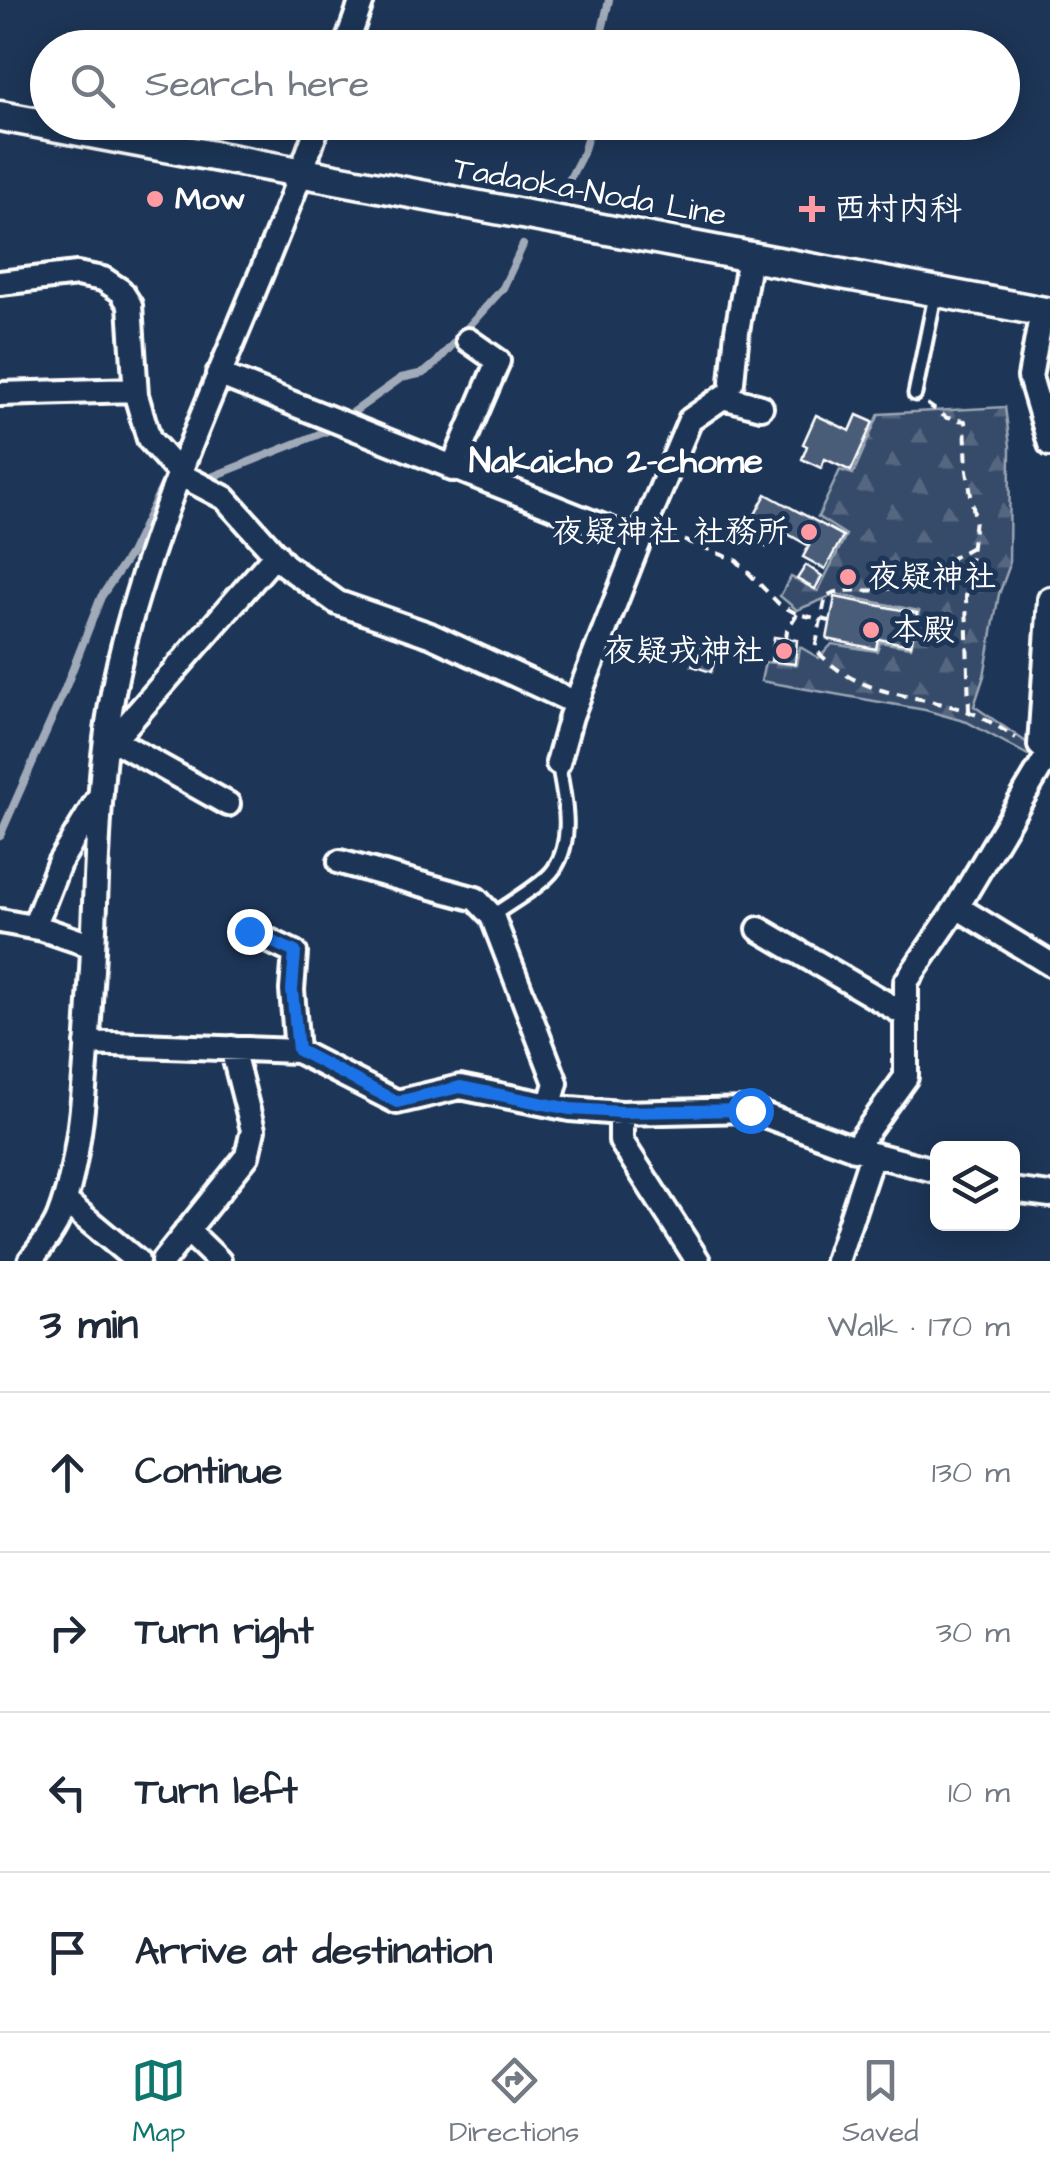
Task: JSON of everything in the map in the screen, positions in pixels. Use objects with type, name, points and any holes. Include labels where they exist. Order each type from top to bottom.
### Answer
[{"type":"street","points":[[351,30],[362,0]]},
{"type":"street","name":"Tadaoka-Noda Line","points":[[0,116],[30,122]]},
{"type":"street","name":"Tadaoka-Noda Line","points":[[125,140],[1046,312]]},
{"type":"street","points":[[30,1261],[58,1222],[65,1201],[87,1044],[103,791],[122,648],[218,374],[314,140]]},
{"type":"street","points":[[732,382],[750,257]]},
{"type":"street","points":[[0,283],[77,274],[103,279],[121,291],[130,305],[135,390],[150,439],[181,475],[225,498],[285,565],[338,603],[430,635],[576,703]]},
{"type":"street","points":[[1046,312],[1030,376],[1050,444]]},
{"type":"street","points":[[452,469],[498,362],[468,340]]},
{"type":"street","points":[[218,374],[639,542]]},
{"type":"street","points":[[0,394],[135,390]]},
{"type":"street","points":[[558,763],[576,703],[690,420],[724,398],[761,406]]},
{"type":"street","points":[[110,744],[276,554]]},
{"type":"street","points":[[837,1261],[863,1152],[906,1077],[906,982],[957,907],[1049,753],[1040,745],[1050,599]]},
{"type":"street","points":[[110,744],[228,804]]},
{"type":"street","points":[[34,927],[59,864],[103,791]]},
{"type":"street","points":[[340,862],[476,899],[492,916],[556,1083],[550,1104]]},
{"type":"street","points":[[957,907],[1050,964]]},
{"type":"street","points":[[0,921],[34,927],[93,946]]},
{"type":"street","points":[[759,929],[906,1015]]},
{"type":"street","points":[[249,931],[295,952],[292,990],[298,1050]]},
{"type":"street","points":[[87,1044],[298,1050],[397,1102],[460,1087],[570,1109],[750,1110],[863,1152],[930,1169]]},
{"type":"street","points":[[163,1261],[247,1156],[254,1130],[232,1048]]},
{"type":"street","points":[[621,1112],[620,1141],[698,1261]]},
{"type":"street","points":[[1020,1191],[1050,1195]]},
{"type":"street","points":[[65,1201],[137,1261]]},
{"type":"street","points":[[187,1230],[220,1261]]},
{"type":"lane","points":[[915,394],[936,292]]},
{"type":"lane","points":[[492,916],[553,871],[562,850],[567,812],[558,763]]},
{"type":"path","points":[[915,394],[947,418],[966,421],[966,471],[974,520],[966,616],[969,712]]},
{"type":"path","points":[[639,542],[661,531],[736,560],[779,604],[798,614],[830,622]]},
{"type":"path","points":[[972,547],[892,587],[862,593],[835,591],[826,596],[815,648],[843,675],[874,689],[969,712],[1040,754],[1049,753]]},
{"type":"path","points":[[786,639],[798,614]]},
{"type":"green space","points":[[1005,407],[1010,446],[1009,567],[999,594],[984,676],[974,706],[1029,744],[1032,751],[1028,755],[967,722],[925,710],[761,681],[765,662],[797,665],[800,647],[819,658],[832,644],[877,651],[880,642],[911,647],[919,611],[836,594],[797,610],[780,596],[791,577],[818,591],[846,535],[818,517],[840,470],[853,474],[879,414]]},
{"type":"building","points":[[816,415],[850,431],[857,415],[873,422],[851,471],[825,459],[821,468],[802,459],[807,446],[803,444]]},
{"type":"building","name":"夜疑神社 社務所","points":[[766,494],[843,536],[825,569],[803,557],[809,546],[777,528],[766,547],[744,535]]},
{"type":"building","points":[[806,565],[822,576],[815,589],[797,579]]},
{"type":"building","name":"本殿","points":[[835,597],[917,613],[911,645],[878,639],[876,649],[827,639]]},
{"type":"building","name":"夜疑戎神社","points":[[774,637],[797,640],[795,664],[771,661]]},
{"type":"building","points":[[698,645],[718,651],[711,672],[692,666]]},
{"type":"waterway","points":[[602,30],[609,0]]},
{"type":"waterway","points":[[566,186],[587,140]]},
{"type":"waterway","points":[[348,416],[401,378],[424,373],[437,362],[503,288],[523,245]]},
{"type":"waterway","points":[[204,480],[327,431]]},
{"type":"waterway","points":[[0,836],[101,597],[130,554],[163,485],[170,484]]},
{"type":"place","name":"Mow","points":[[155,199]]},
{"type":"place","name":"西村内科","points":[[812,209]]},
{"type":"place","name":"夜疑神社 社務所","points":[[809,532]]},
{"type":"place","name":"夜疑神社","points":[[848,577]]},
{"type":"place","name":"本殿","points":[[871,630]]},
{"type":"place","name":"夜疑戎神社","points":[[784,651]]},
{"type":"district","name":"Nakaicho 2-chome","points":[[616,461]]},
{"type":"route","points":[[249,931],[295,952],[292,990],[298,1050],[397,1102],[460,1087],[570,1109],[750,1110]]}]
